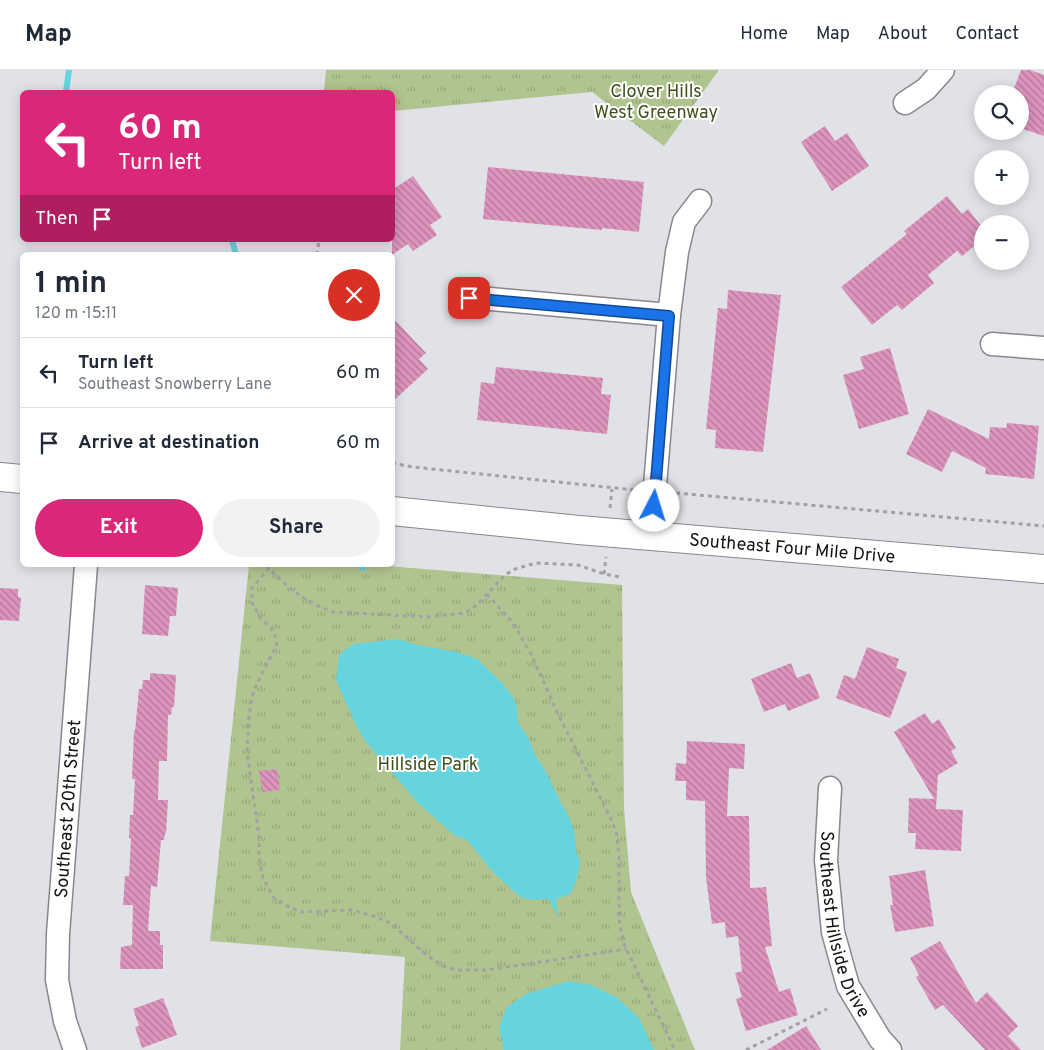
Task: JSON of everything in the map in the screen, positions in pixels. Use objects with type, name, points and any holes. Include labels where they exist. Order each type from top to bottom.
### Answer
[{"type":"main road","points":[[0,477],[20,479]]},
{"type":"main road","name":"Southeast Four Mile Drive","points":[[395,511],[579,530],[1044,569]]},
{"type":"street","points":[[906,103],[926,89],[943,70]]},
{"type":"street","points":[[651,535],[669,316],[677,252],[684,222],[700,201]]},
{"type":"street","points":[[469,298],[669,316]]},
{"type":"street","points":[[992,344],[1044,348]]},
{"type":"street","name":"Southeast 20th Street","points":[[75,1050],[57,980],[58,934],[86,567]]},
{"type":"street","name":"Southeast Hillside Drive","points":[[830,788],[826,860],[833,932],[848,986],[880,1039],[890,1050]]},
{"type":"path","points":[[395,465],[612,489],[656,491],[1044,526]]},
{"type":"path","points":[[269,567],[298,594],[321,608],[334,612],[418,616],[447,616],[464,613],[478,604],[512,570],[536,562],[578,565],[604,574],[620,577]]},
{"type":"path","points":[[267,567],[252,588],[252,603],[260,617],[274,632],[277,644],[254,690],[249,715],[247,751],[259,837],[259,858],[263,878],[274,898],[302,912],[316,913],[338,909],[352,910],[374,916],[392,924],[426,954],[443,966],[457,970],[487,970],[626,949]]},
{"type":"path","points":[[487,594],[513,623],[532,654],[558,714],[610,816],[617,835],[620,867],[619,919],[626,949],[674,1050]]},
{"type":"path","points":[[746,1050],[827,1009]]},
{"type":"green space","name":"Clover Hills West Greenway","points":[[326,70],[719,70],[664,146],[592,92],[395,111],[395,90],[324,90]]},
{"type":"green space","name":"Hillside Park","points":[[249,567],[395,567],[622,585],[624,809],[631,892],[695,1050],[400,1050],[405,957],[210,941]]},
{"type":"water","points":[[398,639],[417,645],[457,652],[477,659],[503,684],[513,697],[517,708],[518,723],[528,737],[535,755],[545,770],[569,817],[574,831],[576,850],[580,863],[576,882],[570,894],[556,899],[558,916],[548,899],[534,900],[520,897],[493,872],[467,840],[454,835],[418,803],[366,742],[355,723],[336,680],[339,655],[353,644]]},
{"type":"water","points":[[569,981],[591,985],[616,997],[639,1018],[654,1050],[504,1050],[499,1028],[506,1008],[526,994]]},
{"type":"building","points":[[1021,70],[1030,70],[1044,75],[1044,136],[1029,131],[1029,85],[1015,85]]},
{"type":"building","points":[[825,126],[835,141],[847,133],[869,166],[832,191],[801,142]]},
{"type":"building","points":[[488,167],[644,182],[639,232],[483,219]]},
{"type":"building","points":[[413,176],[442,217],[430,225],[437,235],[413,251],[408,244],[395,253],[392,252],[392,242],[395,242],[395,188]]},
{"type":"building","points":[[947,196],[962,214],[968,209],[974,217],[974,246],[962,256],[957,251],[928,275],[934,283],[902,310],[897,305],[872,325],[841,287],[907,234],[904,231]]},
{"type":"building","points":[[728,290],[781,295],[763,452],[715,448],[716,430],[706,429],[718,308],[727,309]]},
{"type":"building","points":[[395,320],[426,353],[419,359],[428,369],[395,399]]},
{"type":"building","points":[[890,348],[909,414],[859,429],[843,375],[864,369],[860,357]]},
{"type":"building","points":[[496,367],[603,378],[601,394],[611,395],[607,434],[477,420],[481,382],[494,384]]},
{"type":"building","points":[[928,409],[989,439],[990,427],[1006,428],[1007,423],[1039,426],[1034,479],[985,474],[986,468],[952,451],[942,472],[906,454]]},
{"type":"building","points":[[145,585],[178,588],[176,616],[170,616],[168,636],[142,634]]},
{"type":"building","points":[[0,588],[18,589],[18,597],[21,598],[19,621],[0,620]]},
{"type":"building","points":[[867,647],[899,659],[896,668],[907,672],[890,718],[836,698],[844,675],[855,679]]},
{"type":"building","points":[[791,663],[797,678],[810,673],[820,698],[788,711],[785,704],[764,712],[751,679]]},
{"type":"building","points":[[150,673],[176,675],[174,707],[172,707],[171,715],[168,715],[167,761],[159,761],[158,800],[168,800],[166,833],[164,840],[161,840],[157,887],[151,886],[148,931],[160,931],[160,945],[163,945],[163,969],[120,969],[121,947],[132,945],[133,905],[123,905],[125,876],[129,876],[130,815],[133,815],[135,779],[132,779],[134,731],[139,689],[142,689],[143,680],[150,680]]},
{"type":"building","points":[[925,713],[932,724],[939,719],[956,748],[951,751],[958,763],[938,775],[936,809],[963,810],[961,851],[915,849],[916,833],[908,833],[909,798],[934,799],[894,732]]},
{"type":"building","points":[[687,741],[745,744],[744,769],[729,768],[727,816],[749,816],[750,888],[766,887],[772,946],[765,947],[779,992],[790,988],[798,1015],[746,1031],[736,999],[742,997],[735,973],[742,971],[738,936],[726,938],[725,922],[712,924],[706,877],[705,801],[686,800],[686,781],[675,781],[676,763],[686,764]]},
{"type":"building","points":[[277,769],[280,790],[263,792],[259,771]]},
{"type":"building","points":[[925,870],[934,926],[895,932],[890,905],[893,905],[889,876]]},
{"type":"building","points":[[940,941],[976,1003],[987,992],[1018,1026],[1008,1036],[1021,1050],[985,1050],[943,1005],[935,1010],[916,977],[919,975],[910,958]]},
{"type":"building","points":[[163,998],[177,1035],[142,1048],[135,1027],[139,1026],[133,1009]]},
{"type":"building","points":[[806,1026],[821,1050],[767,1050]]},
{"type":"waterway","points":[[66,90],[69,70]]},
{"type":"waterway","points":[[233,242],[235,252]]},
{"type":"route","points":[[469,298],[669,316],[654,506]]}]
